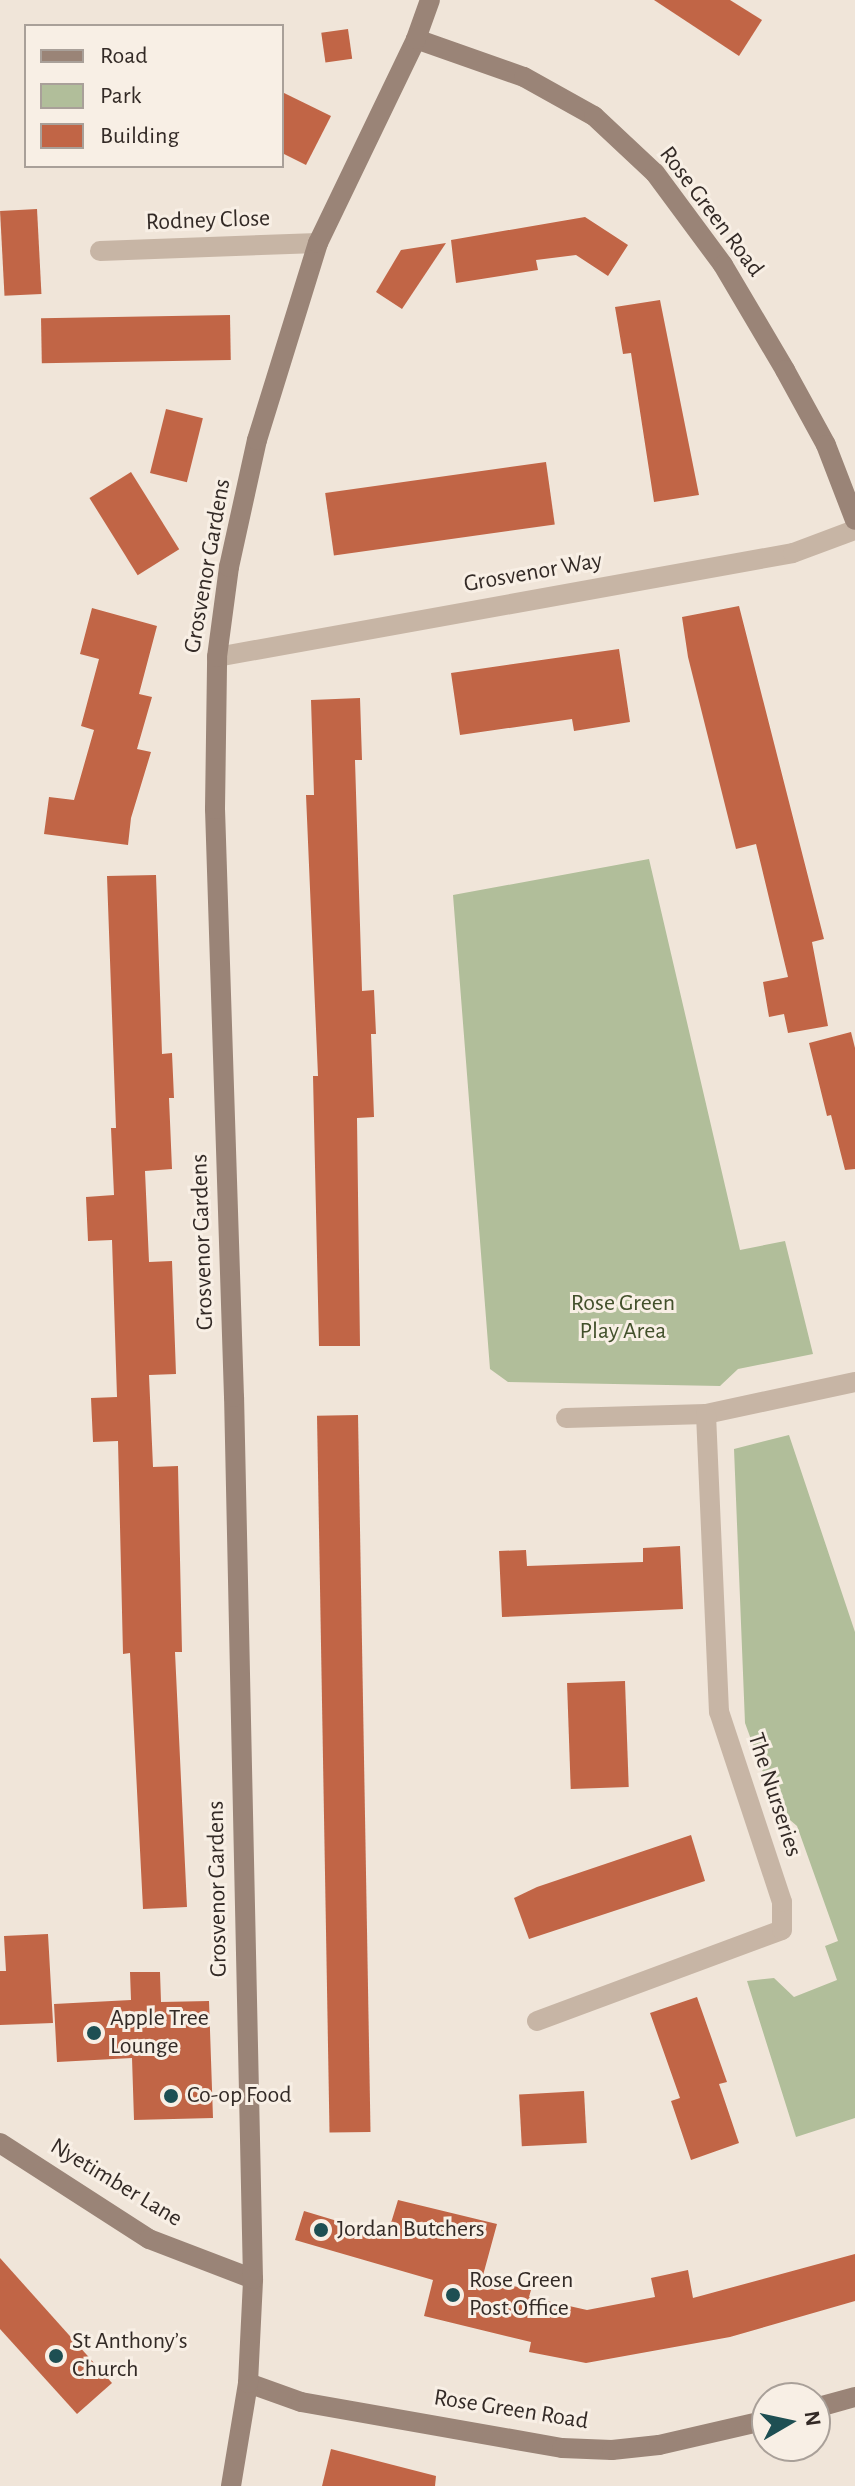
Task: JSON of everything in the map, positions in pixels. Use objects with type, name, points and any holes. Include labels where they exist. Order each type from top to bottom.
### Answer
[{"type":"street","points":[[416,39],[430,0]]},
{"type":"street","name":"Grosvenor Gardens","points":[[233,2481],[248,2383],[253,2279],[234,1397],[215,809],[217,657],[229,567],[257,440],[318,243],[416,39]]},
{"type":"street","name":"Rose Green Road","points":[[416,39],[524,77],[594,116],[655,173],[723,265],[785,370],[826,445],[855,520]]},
{"type":"street","name":"Rodney Close","points":[[100,251],[318,243]]},
{"type":"street","name":"Grosvenor Way","points":[[217,657],[793,553],[855,530]]},
{"type":"street","points":[[566,1418],[706,1414],[855,1382]]},
{"type":"street","name":"The Nurseries","points":[[537,2021],[782,1930],[782,1902],[719,1712],[706,1414]]},
{"type":"street","name":"Nyetimber Lane","points":[[0,2143],[149,2239],[253,2279]]},
{"type":"street","name":"Rose Green Road","points":[[248,2383],[301,2402],[562,2448],[612,2450],[659,2445],[751,2424]]},
{"type":"street","points":[[831,2404],[855,2397]]},
{"type":"green space","name":"Rose Green Play Area","points":[[649,859],[740,1250],[785,1241],[813,1354],[738,1369],[720,1386],[508,1382],[490,1369],[453,895]]},
{"type":"green space","points":[[789,1435],[855,1632],[855,2118],[796,2137],[747,1981],[774,1978],[794,1997],[837,1980],[825,1946],[838,1941],[797,1826],[776,1808],[745,1723],[734,1449]]},
{"type":"building","points":[[654,0],[730,0],[762,20],[739,56]]},
{"type":"building","points":[[348,29],[352,59],[325,62],[321,33]]},
{"type":"building","points":[[284,93],[331,116],[306,165],[284,154]]},
{"type":"building","points":[[37,209],[41,294],[4,296],[0,211]]},
{"type":"building","points":[[585,217],[628,245],[608,276],[576,255],[536,260],[538,270],[456,283],[451,240]]},
{"type":"building","points":[[446,243],[402,309],[376,292],[401,250]]},
{"type":"building","points":[[660,300],[699,495],[654,502],[631,353],[623,354],[615,307]]},
{"type":"building","points":[[230,315],[231,360],[42,363],[41,318]]},
{"type":"building","points":[[166,409],[203,418],[187,482],[150,473]]},
{"type":"building","points":[[546,462],[555,524],[334,555],[325,493]]},
{"type":"building","points":[[131,472],[179,549],[138,575],[89,498]]},
{"type":"building","points":[[739,606],[824,939],[812,942],[828,1026],[788,1033],[784,1014],[769,1017],[763,982],[788,977],[756,844],[736,849],[688,657],[682,617]]},
{"type":"building","points":[[92,608],[157,626],[139,694],[152,697],[137,749],[151,752],[131,818],[128,845],[44,834],[49,797],[74,800],[94,730],[81,726],[99,659],[80,654]]},
{"type":"building","points":[[619,649],[630,722],[574,731],[572,719],[460,735],[451,673]]},
{"type":"building","points":[[360,698],[362,760],[355,760],[362,991],[374,990],[376,1034],[371,1034],[374,1117],[357,1118],[360,1346],[319,1346],[313,1076],[318,1076],[306,795],[314,795],[311,700]]},
{"type":"building","points":[[156,875],[162,1054],[172,1053],[174,1098],[169,1098],[172,1169],[145,1171],[149,1262],[172,1261],[176,1374],[149,1375],[153,1467],[178,1466],[182,1652],[175,1652],[187,1907],[143,1909],[130,1653],[123,1654],[118,1441],[93,1442],[91,1398],[117,1397],[112,1240],[88,1241],[86,1197],[114,1195],[111,1128],[116,1128],[107,876]]},
{"type":"building","points":[[851,1032],[855,1048],[855,1169],[845,1170],[831,1115],[827,1116],[809,1043]]},
{"type":"building","points":[[358,1415],[371,2132],[330,2133],[317,1416]]},
{"type":"building","points":[[680,1546],[683,1609],[502,1617],[499,1551],[526,1550],[527,1566],[643,1562],[643,1548]]},
{"type":"building","points":[[625,1681],[629,1787],[571,1789],[567,1683]]},
{"type":"building","points":[[691,1835],[705,1881],[529,1939],[514,1898],[537,1887]]},
{"type":"building","points":[[48,1934],[53,2023],[0,2025],[0,1971],[6,1971],[4,1936]]},
{"type":"building","points":[[130,1972],[160,1972],[161,2002],[209,2001],[213,2118],[134,2120],[132,2058],[57,2062],[54,2004],[131,2000]]},
{"type":"building","points":[[697,1997],[727,2082],[719,2084],[739,2143],[691,2160],[671,2101],[680,2098],[650,2013]]},
{"type":"building","points":[[584,2091],[587,2143],[522,2146],[519,2094]]},
{"type":"building","points":[[398,2200],[497,2224],[482,2279],[531,2290],[529,2297],[587,2310],[655,2297],[651,2278],[688,2270],[693,2298],[855,2254],[855,2301],[730,2337],[586,2363],[529,2352],[531,2342],[424,2316],[433,2280],[295,2240],[304,2211],[387,2236]]},
{"type":"building","name":"St Anthony’s Church","points":[[0,2258],[112,2383],[77,2414],[0,2329]]},
{"type":"building","points":[[331,2449],[436,2476],[435,2486],[322,2486]]},
{"type":"place","name":"Apple Tree Lounge","points":[[94,2033]]},
{"type":"place","name":"Co-op Food","points":[[171,2096]]},
{"type":"place","name":"Jordan Butchers","points":[[321,2230]]},
{"type":"place","name":"Rose Green Post Office","points":[[453,2295]]},
{"type":"place","name":"St Anthony’s Church","points":[[56,2356]]}]
